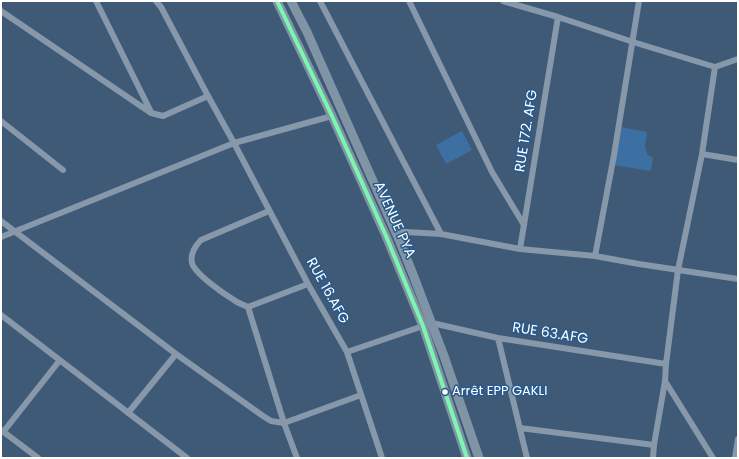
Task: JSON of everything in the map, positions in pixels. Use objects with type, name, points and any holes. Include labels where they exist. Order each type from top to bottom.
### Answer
[{"type":"main road","name":"AVENUE PYA","points":[[277,1],[446,362],[479,458]]},
{"type":"main road","name":"AVENUE PYA","points":[[291,1],[307,32],[396,232],[427,324],[467,458]]},
{"type":"main road","points":[[386,236],[396,232]]},
{"type":"street","points":[[96,1],[151,113]]},
{"type":"street","name":"RUE 16.AFG","points":[[156,1],[161,7],[308,284],[347,352],[382,458]]},
{"type":"street","points":[[320,1],[441,234]]},
{"type":"street","points":[[409,1],[492,172],[524,225]]},
{"type":"street","points":[[503,1],[715,67],[738,59]]},
{"type":"street","points":[[595,256],[614,155],[639,1]]},
{"type":"street","points":[[1,11],[151,113],[163,116],[208,96]]},
{"type":"street","name":"RUE 172. AFG","points":[[520,249],[558,17]]},
{"type":"street","points":[[652,458],[665,381],[678,270],[702,154],[715,67]]},
{"type":"street","points":[[1,237],[234,143],[332,116]]},
{"type":"street","points":[[1,121],[63,170]]},
{"type":"street","points":[[702,154],[738,160]]},
{"type":"street","points":[[269,211],[201,240],[193,250],[192,263],[195,269],[235,301],[248,307],[308,284]]},
{"type":"street","points":[[1,221],[176,354],[271,421],[284,423],[361,395]]},
{"type":"street","points":[[396,232],[441,234],[520,249],[595,256],[738,279]]},
{"type":"street","points":[[248,307],[284,423],[297,458]]},
{"type":"street","points":[[1,315],[187,458]]},
{"type":"street","points":[[347,352],[427,324]]},
{"type":"street","name":"RUE 63.AFG","points":[[427,324],[498,338],[666,364]]},
{"type":"street","points":[[498,338],[527,458]]},
{"type":"street","points":[[128,413],[176,354]]},
{"type":"street","points":[[38,458],[2,430],[60,360]]},
{"type":"street","points":[[665,381],[713,458]]},
{"type":"street","points":[[520,428],[654,445]]},
{"type":"street","points":[[735,458],[738,439]]},
{"type":"shaded area","points":[[621,127],[647,132],[645,146],[647,154],[653,158],[651,171],[614,165]]},
{"type":"shaded area","points":[[462,131],[472,150],[446,164],[436,145]]},
{"type":"transit line","points":[[277,1],[332,116],[386,236],[423,326],[467,458]]},
{"type":"place","name":"Arrêt EPP GAKLI","points":[[445,392]]}]
